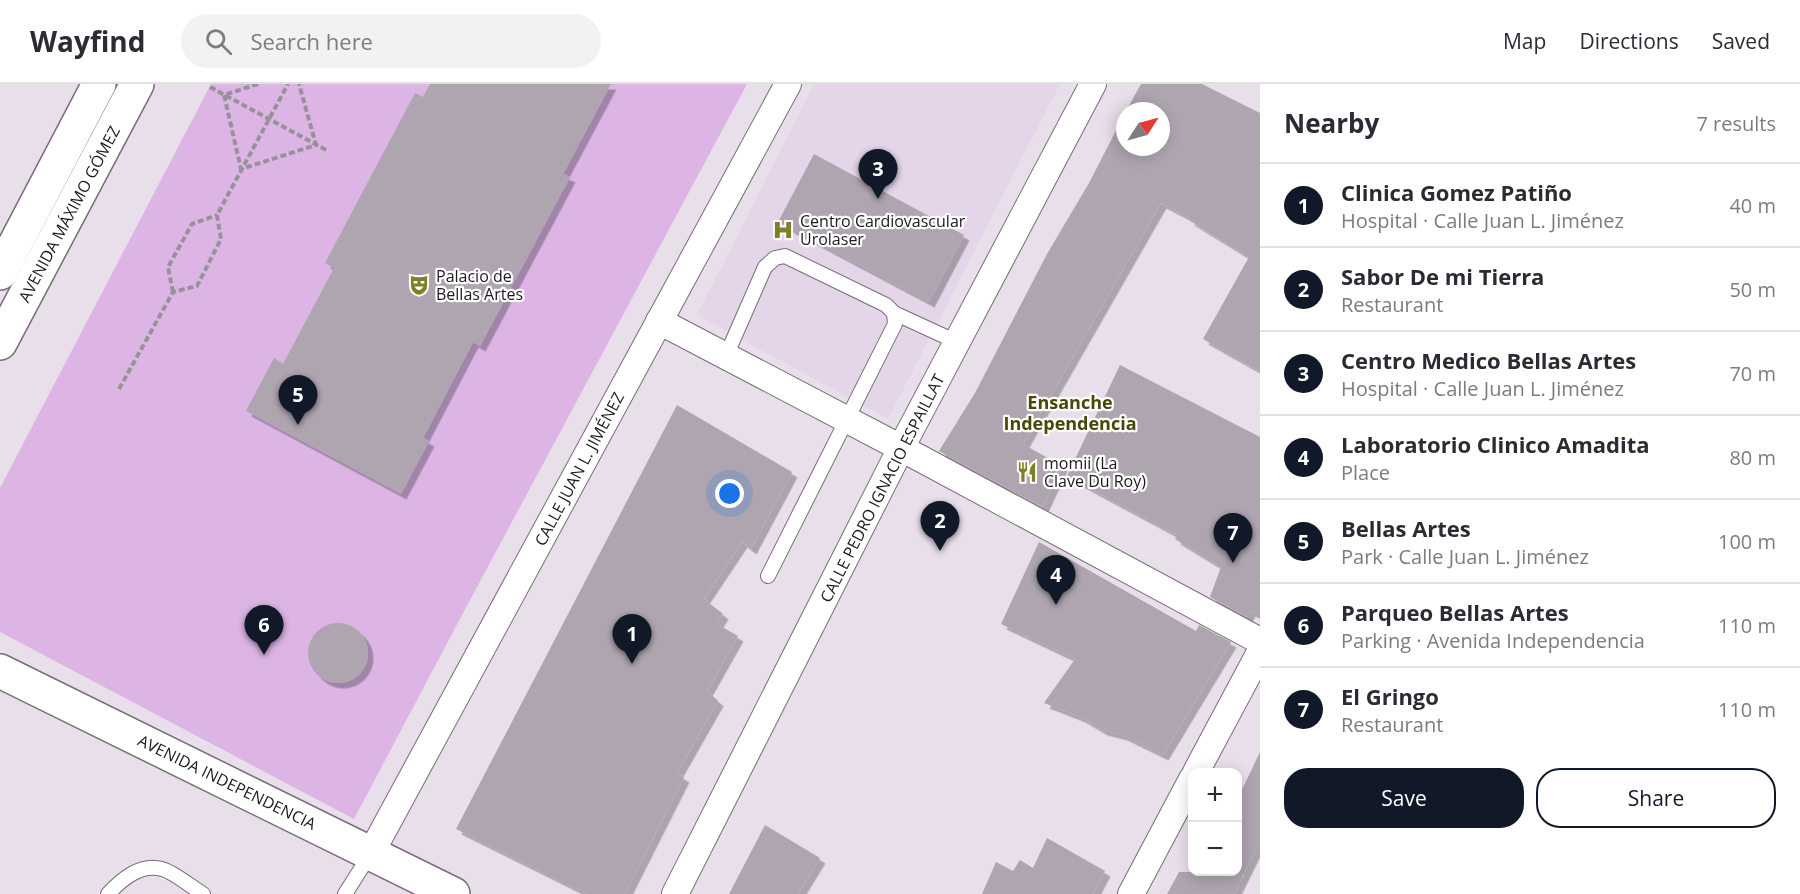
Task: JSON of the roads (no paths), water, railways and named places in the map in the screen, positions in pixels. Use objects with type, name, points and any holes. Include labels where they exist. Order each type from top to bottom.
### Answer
[{"type":"main road","name":"AVENIDA MÁXIMO GÓMEZ","points":[[0,273],[99,84]]},
{"type":"main road","name":"AVENIDA MÁXIMO GÓMEZ","points":[[0,343],[137,84]]},
{"type":"main road","name":"AVENIDA INDEPENDENCIA","points":[[0,671],[453,894]]},
{"type":"street","name":"CALLE JUAN L. JIMÉNEZ","points":[[371,853],[788,84]]},
{"type":"street","name":"CALLE PEDRO IGNACIO ESPAILLAT","points":[[675,894],[901,448],[1093,84]]},
{"type":"street","points":[[659,321],[1260,641]]},
{"type":"street","points":[[1198,768],[1260,651]]},
{"type":"street","points":[[1131,894],[1188,787]]},
{"type":"lane","points":[[726,356],[765,267],[775,258],[785,256],[886,305],[894,313],[957,342]]},
{"type":"lane","points":[[768,576],[896,324],[894,313]]},
{"type":"lane","points":[[345,894],[371,853]]},
{"type":"lane","points":[[108,894],[122,879],[140,869],[162,868],[203,894]]},
{"type":"place","name":"Centro Medico Bellas Artes","points":[[878,199]]},
{"type":"place","name":"Centro Cardiovascular Urolaser","points":[[783,230]]},
{"type":"place","name":"Palacio de Bellas Artes","points":[[419,285]]},
{"type":"place","name":"Bellas Artes","points":[[298,425]]},
{"type":"place","name":"momii (La Clave Du Roy)","points":[[1027,472]]},
{"type":"place","name":"Sabor De mi Tierra","points":[[940,551]]},
{"type":"place","name":"El Gringo","points":[[1233,563]]},
{"type":"place","name":"Laboratorio Clinico Amadita","points":[[1056,605]]},
{"type":"place","name":"Parqueo Bellas Artes","points":[[264,655]]},
{"type":"place","name":"Clinica Gomez Patiño","points":[[632,664]]},
{"type":"district","name":"Ensanche Independencia","points":[[1070,412]]}]
